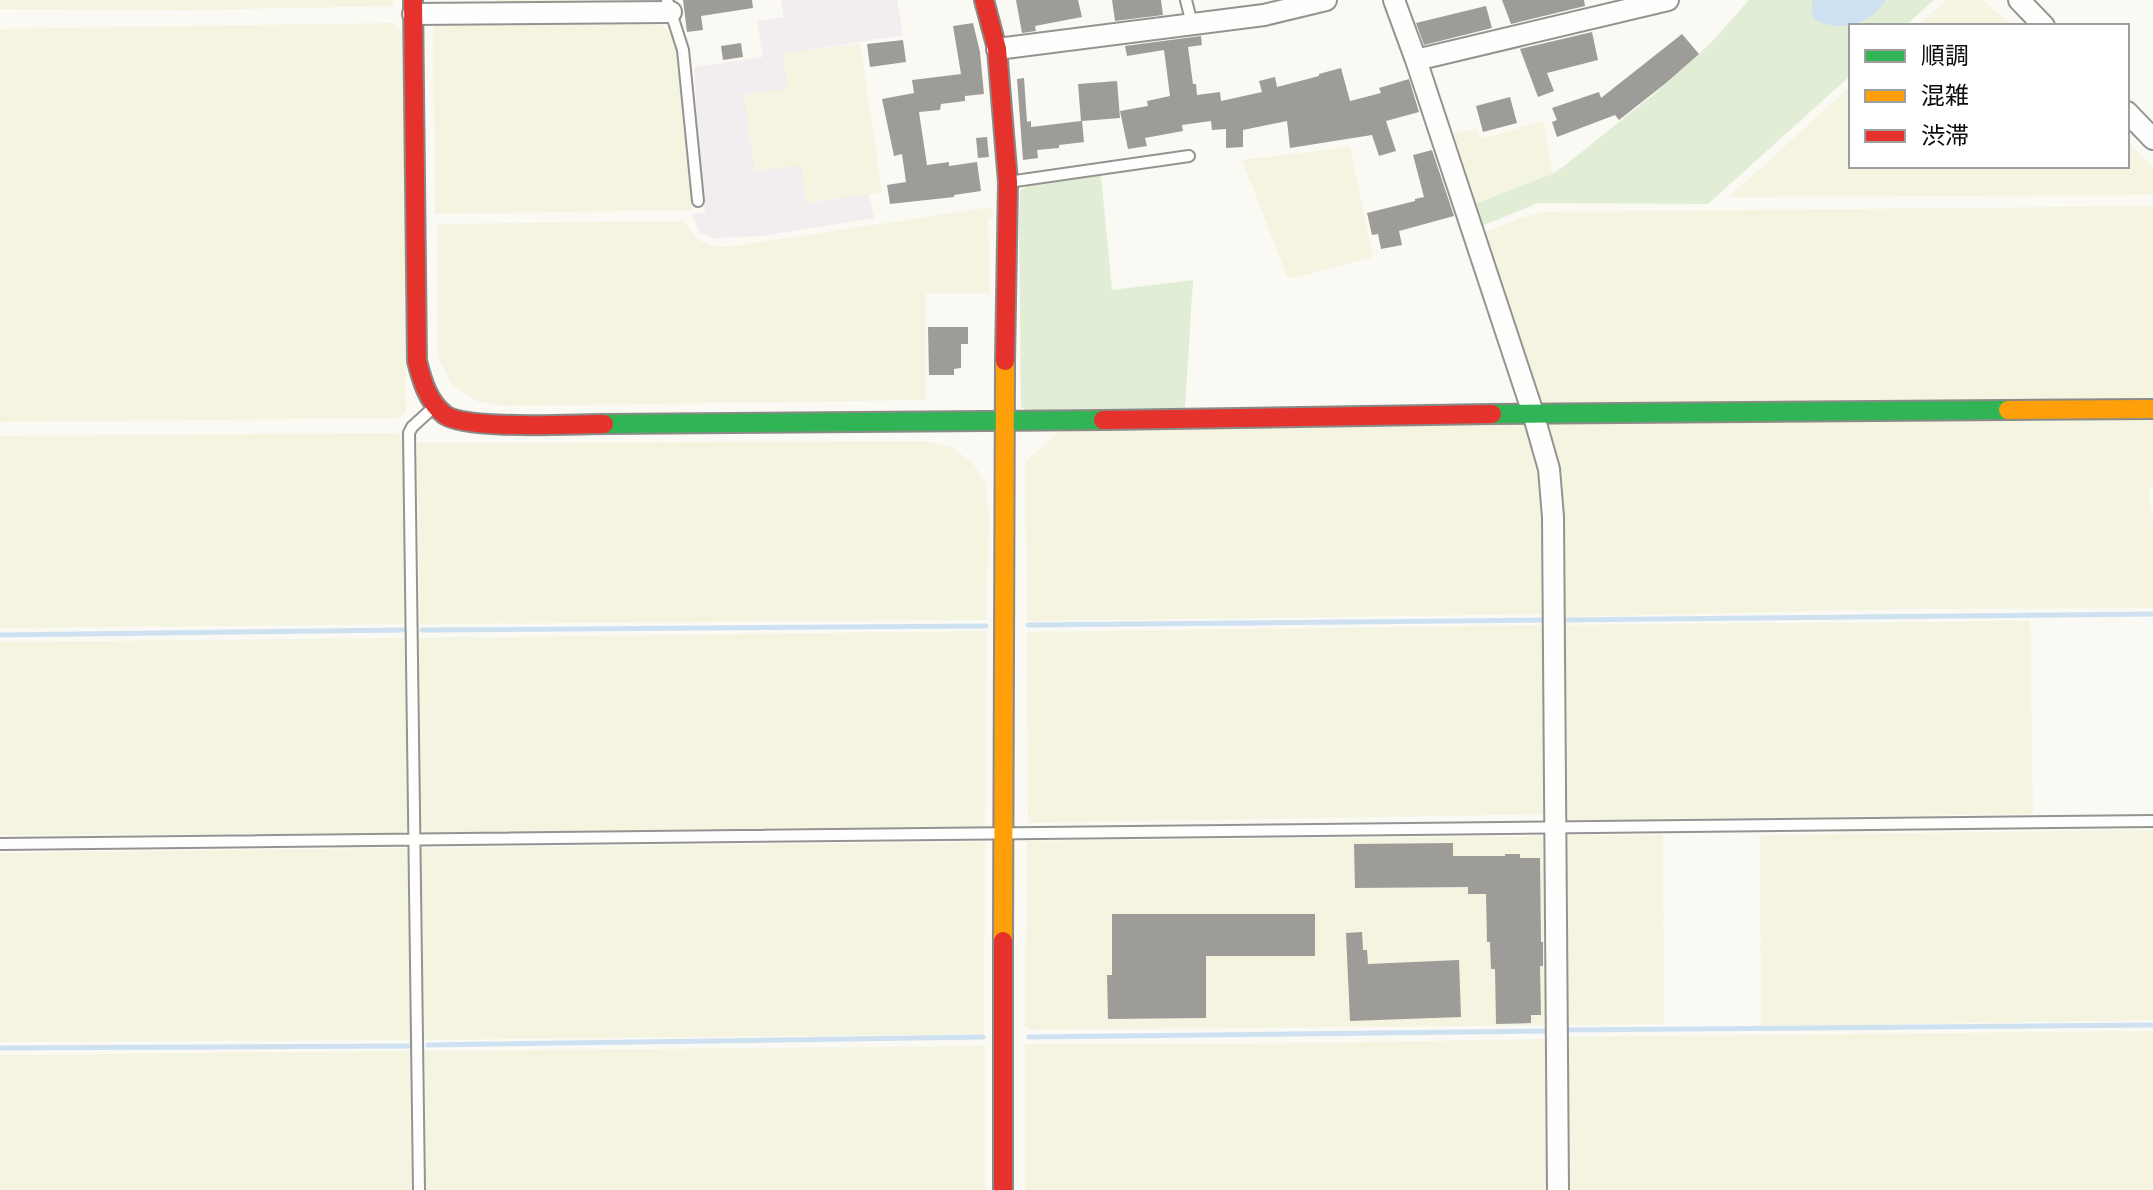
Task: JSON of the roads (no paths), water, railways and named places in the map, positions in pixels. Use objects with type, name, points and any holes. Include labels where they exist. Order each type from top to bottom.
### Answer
[{"type":"street","points":[[984,0],[997,49],[1008,182],[1004,422],[1003,1190]]},
{"type":"street","points":[[997,49],[1264,15],[1326,0]]},
{"type":"street","points":[[1394,0],[1533,413],[1552,495],[1558,1190]]},
{"type":"street","points":[[1416,60],[1668,0]]},
{"type":"street","points":[[2019,0],[2042,24]]},
{"type":"street","points":[[669,6],[413,7],[417,361],[422,383],[434,407],[459,421],[488,424],[1004,422],[1533,413],[2153,409]]},
{"type":"street","points":[[2129,114],[2153,139]]},
{"type":"lane","points":[[1186,0],[1192,24]]},
{"type":"lane","points":[[669,6],[683,50],[698,201]]},
{"type":"lane","points":[[1008,182],[1189,156]]},
{"type":"lane","points":[[419,1190],[409,433],[434,407]]},
{"type":"lane","points":[[0,844],[2153,821]]},
{"type":"water","points":[[1813,0],[1886,0],[1862,21],[1847,26],[1823,23],[1816,20],[1811,12]]},
{"type":"waterway","points":[[1562,620],[2153,614]]},
{"type":"waterway","points":[[1028,625],[1546,620]]},
{"type":"waterway","points":[[422,630],[986,626]]},
{"type":"waterway","points":[[0,635],[404,630]]},
{"type":"waterway","points":[[1563,1030],[2153,1025]]},
{"type":"waterway","points":[[1029,1037],[1548,1031]]},
{"type":"waterway","points":[[428,1045],[983,1037]]},
{"type":"waterway","points":[[0,1048],[409,1046]]}]
